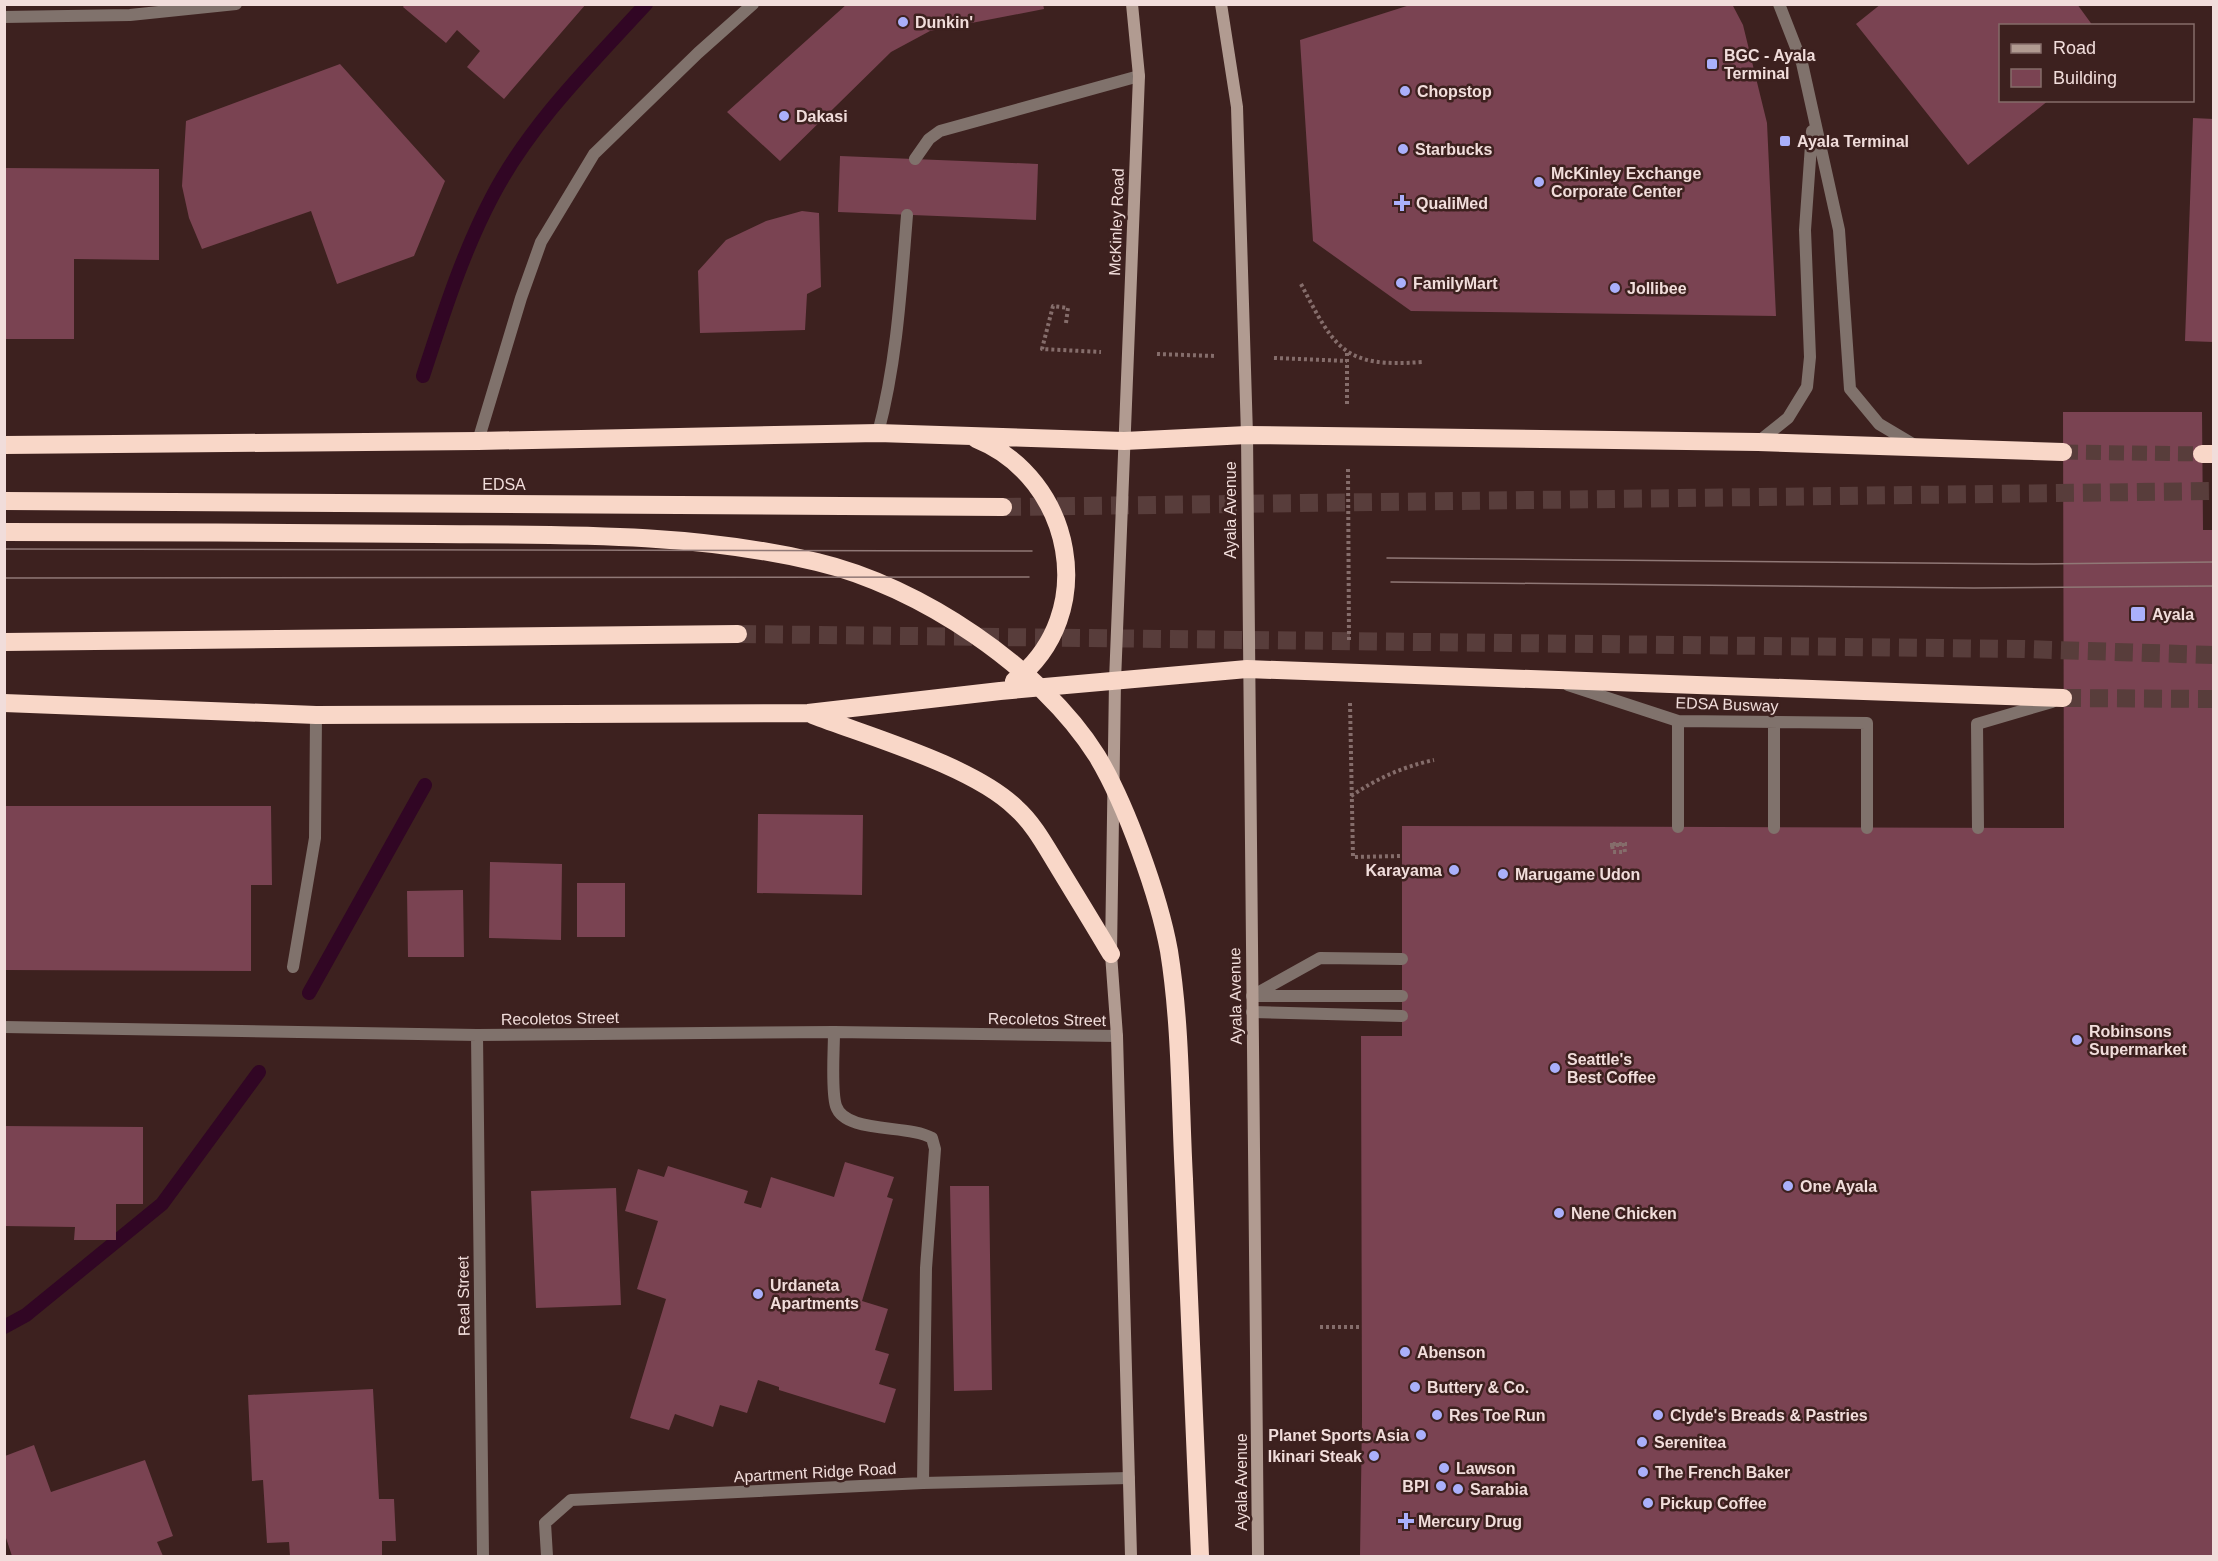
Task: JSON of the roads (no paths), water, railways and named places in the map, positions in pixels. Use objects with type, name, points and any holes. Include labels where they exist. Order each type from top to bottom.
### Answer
[{"type":"highway","points":[[4,445],[478,441],[878,433],[965,434],[1124,441],[1247,435],[1758,442],[2063,452]]},
{"type":"highway","points":[[965,434],[998,449],[1033,478],[1048,500],[1059,525],[1065,552],[1066,578],[1062,605],[1053,631],[1040,654],[1022,674],[1000,691]]},
{"type":"highway","name":"EDSA","points":[[4,501],[1004,507]]},
{"type":"highway","points":[[4,531],[605,536],[723,545],[814,561],[851,571],[903,594],[946,617],[1000,653],[1077,728],[1099,759],[1144,866],[1168,948],[1178,1042],[1200,1557]]},
{"type":"highway","points":[[4,642],[738,634]]},
{"type":"highway","points":[[4,703],[316,715],[808,713],[1000,691],[1247,669],[2063,699]]},
{"type":"highway","points":[[808,713],[944,766],[980,782],[1001,795],[1018,809],[1039,836],[1111,954]]},
{"type":"main road","name":"McKinley Road","points":[[1124,441],[1139,76],[1132,4]]},
{"type":"main road","points":[[1221,4],[1237,107],[1247,435]]},
{"type":"main road","name":"Ayala Avenue","points":[[1247,435],[1247,669],[1258,1557]]},
{"type":"main road","points":[[1124,441],[1115,681],[1111,954],[1117,1036],[1131,1557]]},
{"type":"street","points":[[4,17],[130,15],[236,4]]},
{"type":"street","points":[[478,441],[521,298],[541,242],[594,154],[698,52],[753,4]]},
{"type":"street","points":[[1779,4],[1802,63],[1839,230],[1850,389],[1879,424],[1919,448]]},
{"type":"street","points":[[915,159],[929,139],[940,131],[1139,76]]},
{"type":"street","points":[[1758,442],[1788,418],[1807,387],[1810,357],[1805,230],[1813,118]]},
{"type":"street","points":[[878,433],[890,388],[897,340],[907,215]]},
{"type":"street","name":"EDSA Busway","points":[[1556,681],[1678,721],[1867,723],[1867,828]]},
{"type":"street","points":[[1978,828],[1977,724],[2063,699]]},
{"type":"street","points":[[293,967],[315,838],[316,715]]},
{"type":"street","points":[[1678,721],[1678,827]]},
{"type":"street","points":[[1774,723],[1774,828]]},
{"type":"street","points":[[1252,996],[1320,958],[1402,959]]},
{"type":"street","points":[[1252,996],[1402,996]]},
{"type":"street","points":[[1252,1012],[1402,1016]]},
{"type":"street","name":"Recoletos Street","points":[[4,1027],[477,1035],[834,1032],[1117,1036]]},
{"type":"street","points":[[834,1032],[835,1106],[843,1118],[854,1123],[922,1132],[932,1138],[935,1149],[926,1268],[923,1483]]},
{"type":"street","name":"Real Street","points":[[477,1035],[483,1557]]},
{"type":"street","name":"Apartment Ridge Road","points":[[547,1557],[545,1523],[571,1500],[923,1483],[1129,1478]]},
{"type":"waterway","points":[[423,376],[462,263],[481,219],[507,170],[562,96],[646,4]]},
{"type":"waterway","points":[[309,993],[425,785]]},
{"type":"waterway","points":[[4,1327],[26,1315],[162,1204],[259,1072]]},
{"type":"tunnel","points":[[2063,452],[2202,454]]},
{"type":"tunnel","points":[[1003,507],[2214,491]]},
{"type":"tunnel","points":[[738,634],[2023,649],[2214,655]]},
{"type":"tunnel","points":[[2063,698],[2214,699]]},
{"type":"tram line","points":[[4,549],[1032,551]]},
{"type":"tram line","points":[[1387,558],[2034,564],[2214,562]]},
{"type":"tram line","points":[[4,578],[1029,577]]},
{"type":"tram line","points":[[1391,582],[1974,588],[2214,586]]},
{"type":"place","name":"Dunkin'","points":[[903,22]]},
{"type":"place","name":"BGC - Ayala Terminal","points":[[1712,64]]},
{"type":"place","name":"Chopstop","points":[[1405,91]]},
{"type":"place","name":"Dakasi","points":[[784,116]]},
{"type":"place","name":"Ayala Terminal","points":[[1785,141]]},
{"type":"place","name":"Starbucks","points":[[1403,149]]},
{"type":"place","name":"McKinley Exchange Corporate Center","points":[[1539,182]]},
{"type":"place","name":"QualiMed","points":[[1402,203]]},
{"type":"place","name":"FamilyMart","points":[[1401,283]]},
{"type":"place","name":"Jollibee","points":[[1615,288]]},
{"type":"place","name":"Ayala","points":[[2138,614]]},
{"type":"place","name":"Karayama","points":[[1454,870]]},
{"type":"place","name":"Marugame Udon","points":[[1503,874]]},
{"type":"place","name":"Robinsons Supermarket","points":[[2077,1040]]},
{"type":"place","name":"Seattle's Best Coffee","points":[[1555,1068]]},
{"type":"place","name":"One Ayala","points":[[1788,1186]]},
{"type":"place","name":"Nene Chicken","points":[[1559,1213]]},
{"type":"place","name":"Urdaneta Apartments","points":[[758,1294]]},
{"type":"place","name":"Abenson","points":[[1405,1352]]},
{"type":"place","name":"Buttery & Co.","points":[[1415,1387]]},
{"type":"place","name":"Res Toe Run","points":[[1437,1415]]},
{"type":"place","name":"Clyde's Breads & Pastries","points":[[1658,1415]]},
{"type":"place","name":"Planet Sports Asia","points":[[1421,1435]]},
{"type":"place","name":"Serenitea","points":[[1642,1442]]},
{"type":"place","name":"Ikinari Steak","points":[[1374,1456]]},
{"type":"place","name":"Lawson","points":[[1444,1468]]},
{"type":"place","name":"The French Baker","points":[[1643,1472]]},
{"type":"place","name":"BPI","points":[[1441,1486]]},
{"type":"place","name":"Sarabia","points":[[1458,1489]]},
{"type":"place","name":"Pickup Coffee","points":[[1648,1503]]},
{"type":"place","name":"Mercury Drug","points":[[1406,1521]]}]
